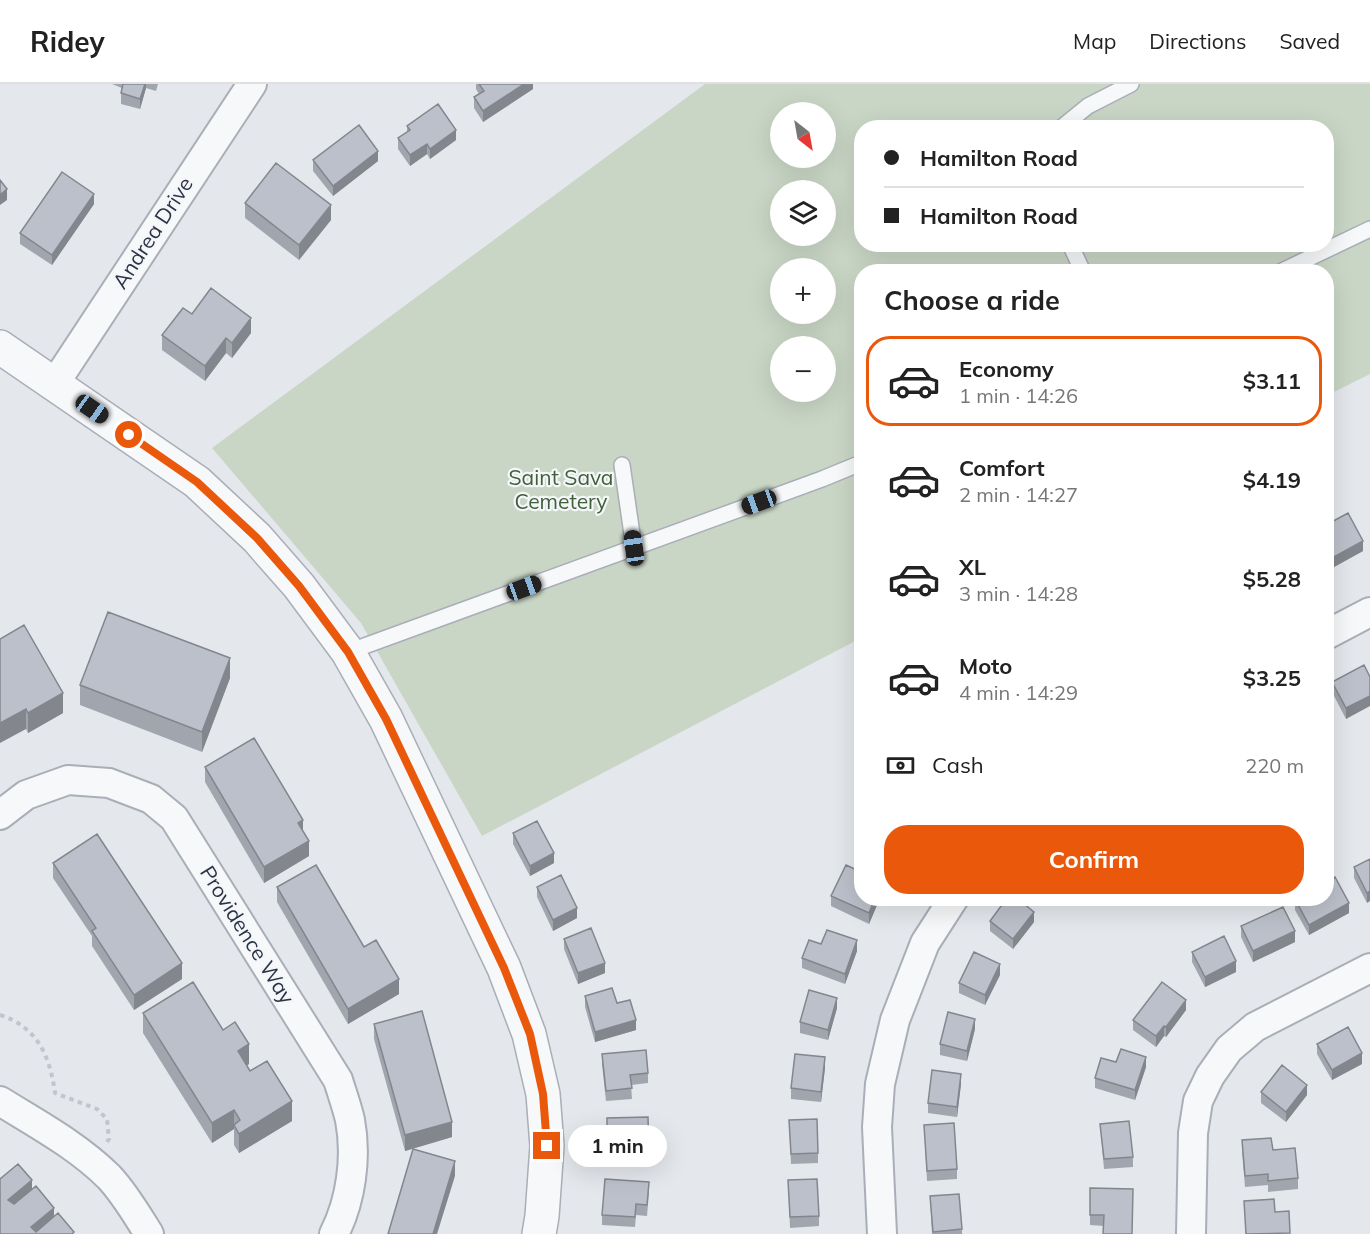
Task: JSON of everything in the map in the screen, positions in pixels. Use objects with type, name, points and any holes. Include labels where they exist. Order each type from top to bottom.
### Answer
[{"type":"street","name":"Andrea Drive","points":[[55,383],[252,84]]},
{"type":"street","points":[[0,347],[206,490],[257,538],[292,578],[348,652],[386,719],[504,968],[530,1034],[543,1094],[547,1146],[542,1216],[538,1234]]},
{"type":"street","points":[[1334,631],[1370,612]]},
{"type":"street","name":"Providence Way","points":[[0,815],[26,795],[68,780],[109,783],[151,799],[174,818],[338,1080],[350,1122],[352,1174],[342,1219],[334,1234]]},
{"type":"street","points":[[882,1234],[877,1127],[880,1084],[895,1020],[925,944],[949,906]]},
{"type":"street","points":[[1191,1234],[1193,1133],[1198,1101],[1210,1076],[1229,1049],[1255,1027],[1370,968]]},
{"type":"street","points":[[0,1101],[83,1153],[111,1179],[149,1234]]},
{"type":"lane","points":[[1071,120],[1088,106],[1131,84]]},
{"type":"lane","points":[[1334,246],[1370,229]]},
{"type":"lane","points":[[1297,264],[1322,252]]},
{"type":"lane","points":[[622,465],[634,548]]},
{"type":"lane","points":[[348,652],[854,466]]},
{"type":"path","points":[[0,1015],[25,1028],[42,1046],[51,1069],[55,1093],[97,1109],[107,1119],[109,1139],[93,1162]]},
{"type":"green space","name":"Saint Sava Cemetery","points":[[705,84],[1370,84],[1370,374],[1334,392],[1334,264],[854,264],[854,642],[482,836],[361,623],[212,448]]},
{"type":"building","points":[[123,84],[145,84],[140,99],[121,93]]},
{"type":"building","points":[[479,84],[524,84],[483,111],[474,97],[484,91]]},
{"type":"building","points":[[438,104],[456,130],[430,149],[427,144],[410,155],[398,138],[410,130],[407,126]]},
{"type":"building","points":[[359,125],[378,151],[333,186],[313,160]]},
{"type":"building","points":[[276,163],[331,205],[299,245],[245,203]]},
{"type":"building","points":[[62,172],[94,194],[52,255],[20,233]]},
{"type":"building","points":[[0,180],[7,189],[0,195]]},
{"type":"building","points":[[211,288],[251,318],[232,343],[226,338],[205,366],[162,335],[183,308],[192,314]]},
{"type":"building","points":[[1348,513],[1363,541],[1334,557],[1334,521]]},
{"type":"building","points":[[108,612],[230,658],[202,732],[80,685]]},
{"type":"building","points":[[24,625],[63,693],[28,713],[26,709],[0,723],[0,639]]},
{"type":"building","points":[[1364,665],[1370,677],[1370,696],[1346,708],[1334,686],[1334,681]]},
{"type":"building","points":[[254,738],[303,820],[298,823],[309,841],[264,867],[205,767]]},
{"type":"building","points":[[537,821],[554,853],[530,866],[513,833]]},
{"type":"building","points":[[97,834],[182,963],[134,995],[92,931],[96,928],[53,863]]},
{"type":"building","points":[[1370,859],[1370,891],[1367,893],[1354,867]]},
{"type":"building","points":[[316,865],[364,947],[376,940],[399,979],[348,1009],[277,887]]},
{"type":"building","points":[[846,865],[854,869],[854,906],[872,906],[869,913],[831,896]]},
{"type":"building","points":[[561,875],[577,908],[553,920],[537,887]]},
{"type":"building","points":[[1334,878],[1349,903],[1309,925],[1299,906],[1334,906]]},
{"type":"building","points":[[1001,906],[1027,906],[1034,912],[1013,939],[990,921]]},
{"type":"building","points":[[1283,907],[1295,931],[1253,951],[1241,926]]},
{"type":"building","points":[[591,928],[605,963],[578,973],[564,939]]},
{"type":"building","points":[[827,930],[857,940],[845,974],[802,958],[809,940],[821,944]]},
{"type":"building","points":[[1224,936],[1236,961],[1205,977],[1192,952]]},
{"type":"building","points":[[974,952],[1000,964],[985,995],[959,983]]},
{"type":"building","points":[[193,982],[223,1030],[235,1022],[249,1044],[238,1051],[250,1071],[267,1061],[292,1101],[239,1134],[234,1125],[240,1120],[234,1110],[212,1123],[143,1013]]},
{"type":"building","points":[[1162,982],[1186,1000],[1166,1027],[1164,1026],[1156,1036],[1133,1020]]},
{"type":"building","points":[[612,988],[617,1003],[630,1000],[636,1020],[595,1032],[585,996]]},
{"type":"building","points":[[809,990],[837,998],[828,1030],[800,1022]]},
{"type":"building","points":[[422,1011],[452,1122],[405,1135],[374,1024]]},
{"type":"building","points":[[948,1012],[975,1019],[967,1051],[940,1044]]},
{"type":"building","points":[[1348,1027],[1362,1053],[1332,1070],[1317,1044]]},
{"type":"building","points":[[1121,1049],[1146,1057],[1135,1090],[1095,1078],[1101,1058],[1116,1062]]},
{"type":"building","points":[[646,1050],[648,1073],[630,1075],[632,1088],[606,1091],[602,1054]]},
{"type":"building","points":[[795,1054],[825,1057],[821,1092],[791,1088]]},
{"type":"building","points":[[1282,1065],[1307,1085],[1286,1112],[1261,1092]]},
{"type":"building","points":[[932,1070],[961,1074],[957,1107],[928,1103]]},
{"type":"building","points":[[648,1117],[649,1154],[607,1154],[607,1118]]},
{"type":"building","points":[[817,1119],[818,1153],[791,1154],[789,1120]]},
{"type":"building","points":[[1129,1121],[1133,1157],[1104,1159],[1100,1124]]},
{"type":"building","points":[[954,1123],[957,1169],[927,1171],[924,1125]]},
{"type":"building","points":[[1271,1138],[1273,1150],[1295,1148],[1298,1178],[1268,1181],[1268,1174],[1245,1176],[1242,1140]]},
{"type":"building","points":[[413,1149],[455,1161],[433,1234],[388,1234]]},
{"type":"building","points":[[18,1164],[32,1180],[8,1200],[14,1204],[36,1186],[54,1208],[31,1227],[36,1232],[58,1213],[74,1232],[72,1234],[0,1234],[0,1179]]},
{"type":"building","points":[[605,1179],[649,1182],[647,1205],[636,1204],[635,1217],[602,1215]]},
{"type":"building","points":[[817,1179],[819,1216],[790,1217],[788,1180]]},
{"type":"building","points":[[1090,1188],[1133,1189],[1132,1234],[1103,1234],[1104,1215],[1090,1215]]},
{"type":"building","points":[[959,1194],[962,1229],[933,1232],[930,1196]]},
{"type":"building","points":[[1274,1199],[1275,1212],[1289,1211],[1290,1233],[1246,1234],[1244,1201]]},
{"type":"route","points":[[129,435],[197,482],[257,538],[299,586],[348,652],[386,719],[504,968],[530,1034],[543,1094],[547,1146]]}]
